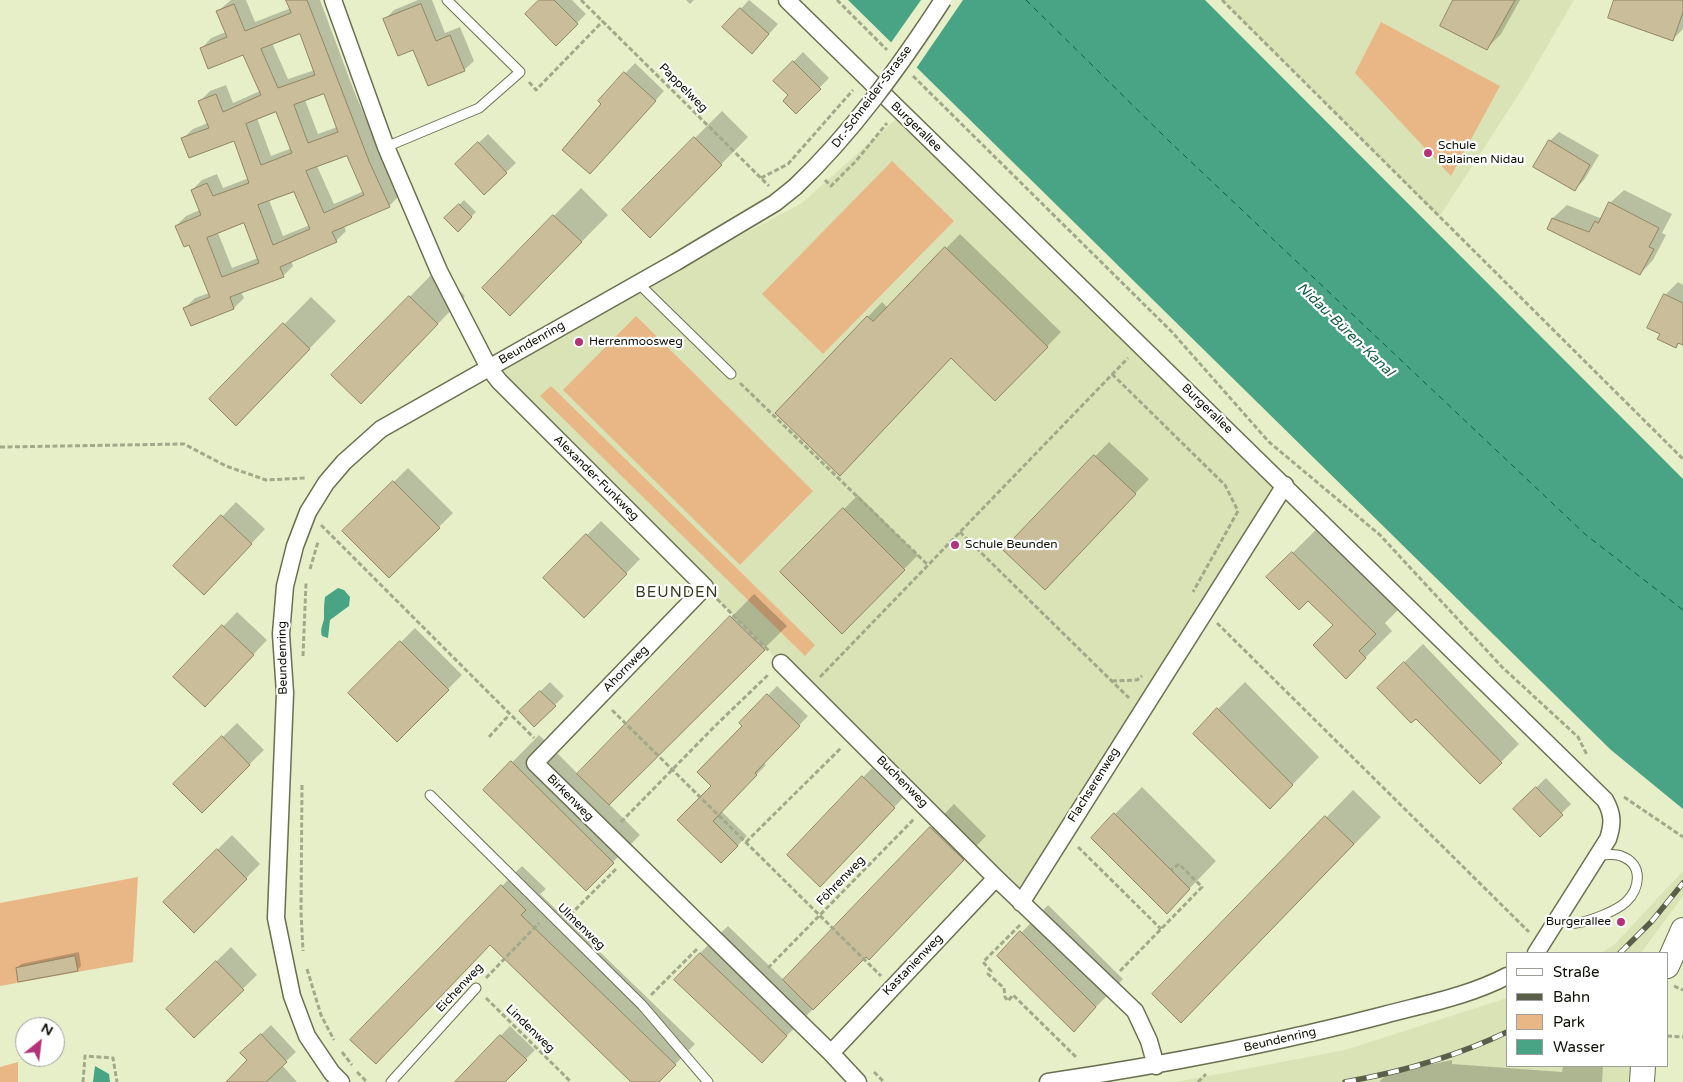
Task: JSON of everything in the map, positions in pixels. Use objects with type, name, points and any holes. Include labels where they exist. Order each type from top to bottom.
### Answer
[{"type":"main road","points":[[1668,964],[1683,930]]},
{"type":"main road","points":[[1642,1082],[1643,1067]]},
{"type":"street","points":[[333,0],[386,147],[439,271],[489,368]]},
{"type":"street","name":"Burgerallee","points":[[787,0],[1286,485],[1599,794],[1611,811],[1612,826],[1598,855]]},
{"type":"street","name":"Dr.-Schneider-Strasse","points":[[795,187],[833,149],[850,128],[943,0]]},
{"type":"street","name":"Beundenring","points":[[332,1079],[307,1036],[292,996],[276,918],[284,693],[281,634],[285,586],[295,546],[308,512],[326,483],[344,462],[381,429],[755,215],[795,187]]},
{"type":"street","name":"Alexander-Funkweg","points":[[489,368],[499,382],[705,587]]},
{"type":"street","name":"Flachserenweg","points":[[1026,908],[1064,834],[1141,710],[1206,612],[1286,485]]},
{"type":"street","name":"Ahornweg","points":[[547,750],[705,587]]},
{"type":"street","name":"Buchenweg","points":[[781,663],[1026,908]]},
{"type":"street","name":"Birkenweg","points":[[547,750],[535,763],[831,1052],[858,1082]]},
{"type":"street","points":[[1539,949],[1598,855]]},
{"type":"street","name":"Kastanienweg","points":[[831,1052],[996,878]]},
{"type":"street","points":[[1026,908],[1135,1011],[1149,1041],[1156,1066]]},
{"type":"street","name":"Beundenring","points":[[1048,1082],[1156,1066],[1338,1027],[1472,992],[1506,976]]},
{"type":"lane","points":[[386,147],[479,108],[520,72],[447,0]]},
{"type":"lane","points":[[638,283],[730,374]]},
{"type":"lane","name":"Ulmenweg","points":[[430,795],[548,914],[642,1005],[708,1082]]},
{"type":"lane","points":[[1558,919],[1575,924],[1612,911],[1625,903],[1635,891],[1638,876],[1632,862],[1618,855],[1598,855]]},
{"type":"lane","name":"Eichenweg","points":[[391,1082],[476,988]]},
{"type":"path","name":"Pappelweg","points":[[581,0],[771,188]]},
{"type":"path","points":[[838,0],[888,51]]},
{"type":"path","points":[[1222,0],[1683,460]]},
{"type":"path","points":[[520,72],[536,90],[603,21]]},
{"type":"path","points":[[908,71],[1172,332],[1269,442],[1380,535],[1502,667],[1578,737],[1590,762]]},
{"type":"path","points":[[761,178],[788,164],[865,76]]},
{"type":"path","points":[[831,186],[856,161],[898,109]]},
{"type":"path","points":[[808,689],[1141,345]]},
{"type":"path","points":[[730,374],[928,565]]},
{"type":"path","points":[[1112,374],[1225,485],[1238,511],[1191,597]]},
{"type":"path","points":[[0,447],[184,444],[226,466],[266,480],[313,477],[326,483]]},
{"type":"path","points":[[308,512],[547,750]]},
{"type":"path","points":[[309,572],[323,527],[328,518]]},
{"type":"path","points":[[960,532],[1141,710]]},
{"type":"path","points":[[303,657],[306,582]]},
{"type":"path","points":[[621,822],[781,663],[705,587]]},
{"type":"path","points":[[1206,612],[1539,949]]},
{"type":"path","points":[[1112,681],[1137,680],[1148,670]]},
{"type":"path","points":[[599,698],[891,987]]},
{"type":"path","points":[[489,737],[510,715]]},
{"type":"path","points":[[746,842],[855,735]]},
{"type":"path","points":[[302,775],[301,912],[304,955]]},
{"type":"path","points":[[1599,794],[1620,794],[1683,837]]},
{"type":"path","name":"Föhrenweg","points":[[768,968],[926,806]]},
{"type":"path","points":[[1064,834],[1161,929]]},
{"type":"path","points":[[560,924],[629,856]]},
{"type":"path","points":[[1119,972],[1202,887],[1179,864],[1171,870]]},
{"type":"path","points":[[1026,908],[983,962],[991,970],[988,974],[1004,988],[1004,997],[1008,1001],[1013,995],[1077,1058]]},
{"type":"path","name":"Eichenweg","points":[[476,988],[548,914]]},
{"type":"path","points":[[642,1005],[711,935]]},
{"type":"path","points":[[306,963],[321,1015],[336,1044],[367,1082]]},
{"type":"path","name":"Lindenweg","points":[[476,988],[572,1082]]},
{"type":"path","points":[[1668,1036],[1683,1037]]},
{"type":"path","points":[[83,1082],[85,1056],[113,1058],[117,1082]]},
{"type":"path","points":[[1198,1082],[1206,1074]]},
{"type":"shaded area","name":"Schule Balainen Nidau","points":[[1222,0],[1574,0],[1523,88],[1439,217]]},
{"type":"shaded area","name":"Schule Beunden","points":[[903,113],[1285,485],[1021,903],[591,473],[489,368],[802,203]]},
{"type":"shaded area","points":[[1683,871],[1683,896],[1642,952],[1603,952],[1615,944]]},
{"type":"shaded area","points":[[1506,998],[1506,1067],[1643,1067],[1642,1082],[1176,1082],[1345,1050]]},
{"type":"green space","points":[[1381,22],[1500,86],[1451,176],[1355,73]]},
{"type":"green space","points":[[892,161],[954,221],[823,354],[762,294]]},
{"type":"green space","points":[[636,316],[813,491],[740,565],[563,390]]},
{"type":"green space","points":[[551,386],[815,645],[805,656],[540,396]]},
{"type":"green space","points":[[138,877],[133,962],[0,986],[0,903]]},
{"type":"green space","points":[[15,1063],[15,1067],[18,1067],[18,1082],[0,1082],[0,1067]]},
{"type":"water","name":"Nidau-Büren-Kanal","points":[[848,0],[1205,0],[1683,479],[1683,809],[1611,750]]},
{"type":"water","points":[[338,588],[344,590],[350,597],[349,606],[330,620],[328,638],[322,636],[321,633],[325,597]]},
{"type":"water","points":[[95,1066],[109,1074],[110,1082],[93,1082]]},
{"type":"pier","points":[[921,0],[963,0],[915,70],[890,44]]},
{"type":"building","points":[[286,0],[307,0],[369,161],[390,207],[332,232],[337,242],[280,267],[284,277],[230,297],[234,309],[191,326],[183,308],[210,297],[189,245],[184,247],[175,226],[201,215],[191,190],[207,183],[213,196],[249,183],[234,141],[189,158],[181,138],[209,128],[198,101],[216,94],[223,112],[261,95],[243,55],[208,69],[200,48],[227,37],[216,11],[234,4],[245,31],[291,13]],"holes":[[[300,34],[315,75],[278,88],[261,49]],[[324,94],[338,132],[308,143],[294,105]],[[276,112],[292,153],[261,165],[246,124]],[[347,156],[364,195],[324,213],[306,171]],[[294,192],[310,229],[273,245],[258,205]],[[244,223],[259,263],[222,277],[207,238]]]},
{"type":"building","points":[[539,0],[554,0],[578,24],[556,46],[525,14]]},
{"type":"building","points":[[1453,0],[1515,0],[1487,50],[1440,26]]},
{"type":"building","points":[[1614,0],[1683,0],[1683,12],[1673,41],[1608,18]]},
{"type":"building","points":[[421,4],[436,41],[450,35],[465,71],[428,86],[413,50],[398,56],[383,19]]},
{"type":"building","points":[[740,8],[769,34],[752,54],[722,27]]},
{"type":"building","points":[[793,61],[821,89],[796,114],[783,101],[788,95],[773,81]]},
{"type":"building","points":[[624,72],[656,101],[590,174],[562,150],[601,104],[598,101]]},
{"type":"building","points":[[694,137],[722,165],[650,238],[622,210]]},
{"type":"building","points":[[1549,140],[1590,165],[1575,191],[1533,167]]},
{"type":"building","points":[[478,142],[507,173],[484,195],[455,164]]},
{"type":"building","points":[[1609,202],[1659,228],[1649,247],[1654,249],[1640,275],[1547,229],[1552,218],[1589,232],[1595,221],[1598,223]]},
{"type":"building","points":[[459,204],[472,217],[458,232],[444,218]]},
{"type":"building","points":[[553,215],[582,242],[510,316],[482,288]]},
{"type":"building","points":[[945,247],[1048,347],[995,401],[951,358],[840,476],[775,413],[867,316],[873,321]]},
{"type":"building","points":[[1664,294],[1683,303],[1683,345],[1678,343],[1676,348],[1657,339],[1660,334],[1647,328]]},
{"type":"building","points":[[409,296],[438,324],[361,404],[331,375]]},
{"type":"building","points":[[283,323],[310,349],[236,426],[209,399]]},
{"type":"building","points":[[1094,455],[1136,494],[1045,590],[1003,550]]},
{"type":"building","points":[[393,481],[440,528],[389,578],[342,531]]},
{"type":"building","points":[[843,508],[905,570],[842,634],[780,572]]},
{"type":"building","points":[[221,515],[252,544],[204,595],[173,566]]},
{"type":"building","points":[[586,534],[627,574],[584,618],[543,578]]},
{"type":"building","points":[[1292,552],[1376,634],[1359,651],[1366,658],[1346,679],[1313,645],[1333,625],[1308,601],[1299,610],[1266,577]]},
{"type":"building","points":[[730,616],[765,650],[609,805],[577,774]]},
{"type":"building","points":[[222,625],[254,655],[205,707],[173,677]]},
{"type":"building","points":[[400,641],[449,690],[397,742],[348,693]]},
{"type":"building","points":[[1404,662],[1502,763],[1480,784],[1416,719],[1411,723],[1377,688]]},
{"type":"building","points":[[540,691],[556,706],[534,727],[519,711]]},
{"type":"building","points":[[767,694],[800,726],[713,821],[738,846],[721,863],[677,820],[711,786],[697,772],[742,726],[739,723]]},
{"type":"building","points":[[1217,708],[1293,785],[1270,809],[1193,734]]},
{"type":"building","points":[[222,736],[250,765],[202,813],[173,784]]},
{"type":"building","points":[[511,761],[614,863],[586,891],[483,790]]},
{"type":"building","points":[[862,776],[895,808],[820,887],[787,855]]},
{"type":"building","points":[[1536,787],[1563,815],[1540,837],[1513,809]]},
{"type":"building","points":[[1114,813],[1190,889],[1167,914],[1091,838]]},
{"type":"building","points":[[1325,816],[1354,844],[1181,1023],[1152,994]]},
{"type":"building","points":[[930,827],[964,860],[869,960],[866,957],[813,1010],[783,980]]},
{"type":"building","points":[[217,849],[247,879],[194,933],[163,902]]},
{"type":"building","points":[[501,885],[526,910],[521,915],[676,1065],[659,1082],[631,1082],[490,945],[376,1064],[350,1040]]},
{"type":"building","points":[[1020,931],[1096,1007],[1074,1032],[997,956]]},
{"type":"building","points":[[700,953],[787,1036],[762,1063],[674,980]]},
{"type":"building","points":[[75,956],[78,971],[18,982],[16,968]]},
{"type":"building","points":[[216,961],[244,990],[194,1038],[166,1009]]},
{"type":"building","points":[[261,1034],[287,1062],[266,1082],[226,1082],[247,1060],[240,1053]]},
{"type":"building","points":[[500,1035],[527,1060],[505,1082],[455,1082]]},
{"type":"ferry route","points":[[1026,0],[1169,141],[1586,535],[1683,610]]},
{"type":"railway","points":[[1621,952],[1652,921],[1683,883]]},
{"type":"railway","points":[[1345,1082],[1428,1063],[1468,1049],[1506,1032]]},
{"type":"place","name":"Schule Balainen Nidau","points":[[1428,153]]},
{"type":"place","name":"Herrenmoosweg","points":[[579,342]]},
{"type":"place","name":"Schule Beunden","points":[[955,545]]},
{"type":"place","name":"Burgerallee","points":[[1621,922]]},
{"type":"district","name":"BEUNDEN","points":[[677,593]]}]
